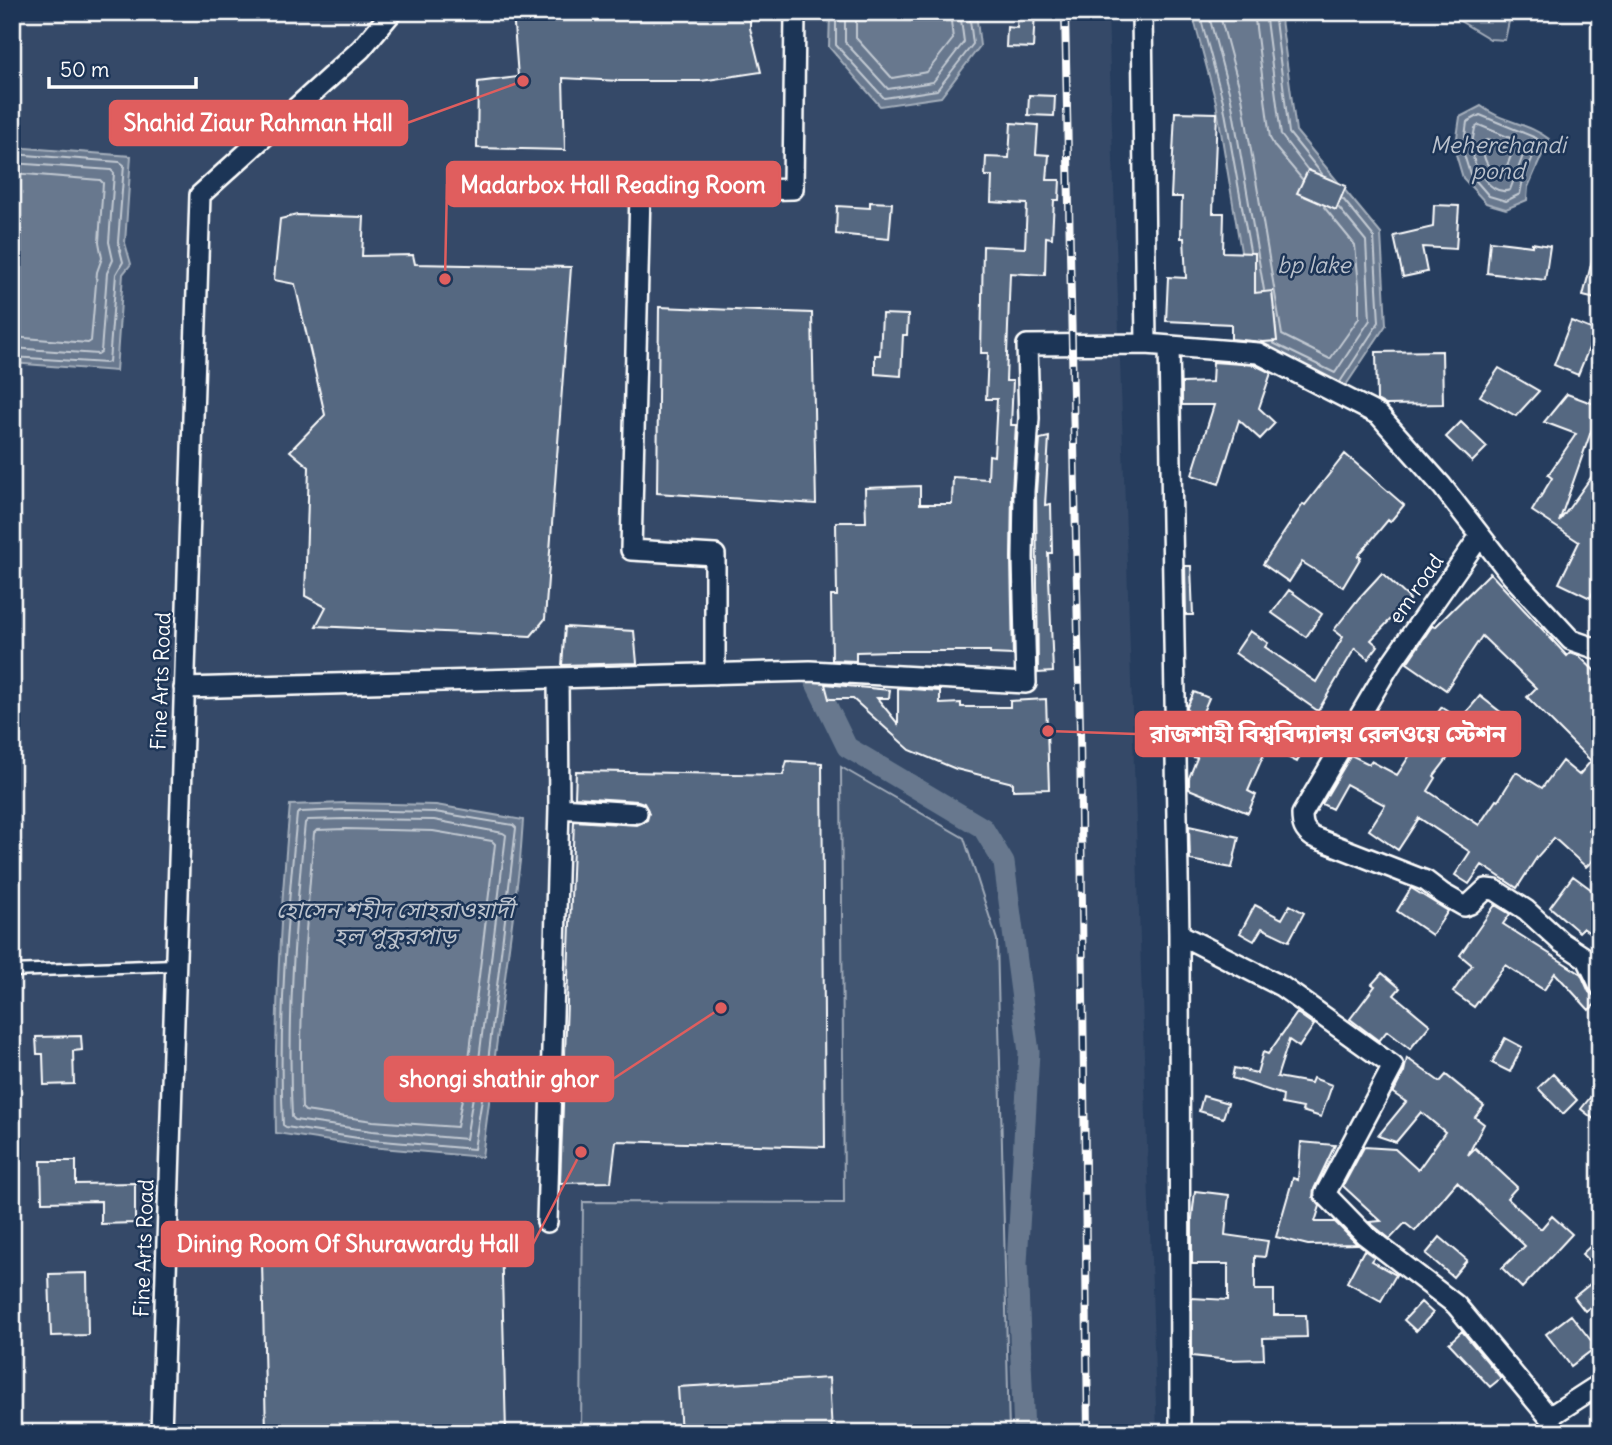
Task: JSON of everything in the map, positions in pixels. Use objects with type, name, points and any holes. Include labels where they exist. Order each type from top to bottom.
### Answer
[{"type":"street","name":"Fine Arts Road","points":[[160,1433],[200,195],[361,49],[392,12]]},
{"type":"street","points":[[715,674],[715,555],[631,550],[640,193],[793,189],[795,12]]},
{"type":"street","points":[[1142,12],[1146,344]]},
{"type":"street","points":[[184,688],[810,671],[1026,682],[1023,558],[1029,418],[1027,345],[1146,344],[1258,353],[1379,415],[1442,486],[1511,575],[1571,640],[1600,650]]},
{"type":"street","points":[[1168,346],[1179,934],[1180,1433]]},
{"type":"street","name":"em road","points":[[1480,536],[1388,668],[1302,814],[1306,832],[1327,844],[1426,881],[1464,905],[1470,904],[1486,889],[1495,890],[1526,909],[1553,935],[1587,959],[1600,986]]},
{"type":"street","points":[[547,1222],[558,808],[558,678]]},
{"type":"street","points":[[558,808],[637,813]]},
{"type":"street","points":[[1179,934],[1281,986],[1393,1066],[1325,1194],[1365,1235],[1456,1305],[1549,1417],[1600,1384]]},
{"type":"lane","points":[[12,971],[174,965]]},
{"type":"lane","points":[[167,1253],[288,1255]]},
{"type":"shaded area","points":[[12,12],[1108,12],[1157,1433],[12,1433]]},
{"type":"shaded area","points":[[1445,12],[1511,12],[1505,40],[1490,39]]},
{"type":"shaded area","points":[[841,767],[964,838],[997,940],[1009,1433],[581,1433],[583,1202],[844,1203]]},
{"type":"water","points":[[830,12],[976,12],[980,46],[941,97],[880,106],[829,47]]},
{"type":"water","name":"bp lake","points":[[1192,12],[1280,12],[1296,131],[1381,234],[1386,325],[1340,394],[1258,353],[1216,102]]},
{"type":"water","name":"Meherchandi pond","points":[[1481,106],[1549,139],[1528,187],[1527,200],[1506,209],[1486,203],[1463,178],[1455,151],[1460,117]]},
{"type":"water","points":[[12,147],[131,156],[125,243],[131,264],[123,274],[116,371],[12,363]]},
{"type":"water","name":"হোসেন শহীদ সোহরাওয়ার্দী হল পুকুরপাড়","points":[[290,805],[436,805],[523,820],[482,1157],[370,1147],[276,1133],[279,969]]},
{"type":"building","points":[[513,12],[750,12],[750,28],[761,72],[701,81],[563,78],[565,150],[477,148],[478,82],[518,77]]},
{"type":"building","points":[[1018,12],[1035,12],[1033,48],[1006,47],[1007,27],[1017,28]]},
{"type":"building","points":[[1029,95],[1055,96],[1054,116],[1028,115]]},
{"type":"building","points":[[1175,112],[1217,113],[1213,213],[1224,213],[1223,252],[1255,253],[1255,293],[1272,291],[1277,341],[1231,339],[1231,324],[1166,321],[1168,277],[1186,278],[1184,238],[1181,238],[1182,197],[1171,197]]},
{"type":"building","points":[[1011,123],[1038,125],[1036,154],[1049,155],[1047,180],[1060,180],[1059,200],[1054,200],[1052,238],[1046,237],[1045,275],[1010,273],[1006,381],[1013,381],[1011,425],[1016,425],[1011,558],[1013,655],[990,654],[990,651],[891,651],[856,652],[856,661],[832,660],[831,596],[837,596],[836,522],[866,522],[865,488],[920,486],[920,504],[952,504],[953,477],[988,479],[989,455],[994,456],[997,399],[986,399],[988,353],[981,353],[983,246],[1025,248],[1027,204],[991,202],[992,176],[985,176],[986,157],[1009,158]]},
{"type":"building","points":[[1308,170],[1346,186],[1336,210],[1297,193]]},
{"type":"building","points":[[870,202],[892,203],[889,239],[836,234],[837,206],[870,208]]},
{"type":"building","points":[[1434,205],[1459,206],[1456,249],[1422,247],[1427,272],[1403,277],[1394,236],[1433,227]]},
{"type":"building","points":[[297,215],[364,217],[362,256],[413,255],[415,264],[571,267],[545,619],[531,636],[316,626],[326,607],[305,596],[309,467],[290,451],[325,415],[295,284],[274,280],[280,219]]},
{"type":"building","points":[[1490,241],[1550,246],[1545,280],[1487,273]]},
{"type":"building","points":[[1594,253],[1600,253],[1600,300],[1583,296]]},
{"type":"building","points":[[659,307],[812,313],[816,504],[657,493]]},
{"type":"building","points":[[882,314],[908,315],[907,335],[903,335],[901,376],[875,374],[875,355],[880,355]]},
{"type":"building","points":[[1571,321],[1596,331],[1578,375],[1554,365]]},
{"type":"building","points":[[1442,351],[1443,404],[1386,405],[1377,400],[1376,352]]},
{"type":"building","points":[[1213,362],[1255,365],[1271,373],[1259,408],[1275,423],[1260,439],[1239,420],[1219,484],[1192,475],[1214,405],[1182,405],[1182,383],[1212,382]]},
{"type":"building","points":[[1499,368],[1539,391],[1516,416],[1480,396]]},
{"type":"building","points":[[1567,394],[1600,406],[1559,522],[1600,465],[1600,578],[1590,598],[1559,583],[1579,542],[1532,511],[1552,478],[1548,475],[1576,434],[1544,422]]},
{"type":"building","points":[[1461,422],[1487,447],[1472,462],[1446,437]]},
{"type":"building","points":[[1049,437],[1045,505],[1051,504],[1052,553],[1048,553],[1053,672],[1038,673],[1036,492],[1040,439]]},
{"type":"building","points":[[1345,454],[1404,505],[1358,556],[1361,557],[1343,587],[1302,562],[1289,582],[1263,564],[1303,504],[1305,505]]},
{"type":"building","points":[[1185,566],[1191,566],[1193,615],[1186,615]]},
{"type":"building","points":[[1382,573],[1410,599],[1371,640],[1378,646],[1368,659],[1355,648],[1318,711],[1235,653],[1250,631],[1268,643],[1265,647],[1316,682],[1343,637],[1334,630]]},
{"type":"building","points":[[1490,573],[1567,656],[1570,653],[1579,656],[1600,676],[1600,818],[1589,830],[1600,840],[1600,854],[1586,867],[1554,838],[1537,857],[1517,888],[1482,865],[1469,884],[1455,875],[1470,852],[1419,818],[1398,850],[1369,830],[1385,805],[1346,784],[1332,809],[1322,804],[1351,755],[1369,764],[1371,761],[1397,775],[1412,752],[1410,750],[1442,707],[1460,720],[1480,696],[1507,717],[1493,735],[1482,727],[1468,748],[1460,742],[1434,776],[1436,778],[1428,791],[1479,825],[1516,772],[1542,788],[1562,761],[1579,775],[1591,761],[1527,697],[1536,688],[1482,636],[1446,690],[1407,663],[1432,626],[1435,627]]},
{"type":"building","points":[[1289,590],[1322,614],[1306,637],[1272,613]]},
{"type":"building","points":[[565,627],[634,631],[637,663],[562,665]]},
{"type":"building","points":[[825,684],[890,690],[889,698],[877,698],[898,724],[898,688],[940,691],[940,704],[961,703],[961,707],[1010,707],[1010,701],[1046,699],[1049,789],[1013,790],[1013,783],[956,769],[910,750],[853,699],[829,699]]},
{"type":"building","points":[[1194,692],[1209,698],[1195,730],[1188,728],[1187,707]]},
{"type":"building","points":[[1255,715],[1278,730],[1282,721],[1310,735],[1297,762],[1267,747],[1248,791],[1256,795],[1248,813],[1189,789],[1189,778],[1197,758],[1193,757],[1203,736],[1231,749]]},
{"type":"building","points":[[787,761],[822,763],[825,1147],[616,1141],[611,1182],[560,1183],[574,821],[637,825],[647,820],[649,813],[644,803],[638,801],[575,797],[576,771],[783,775]]},
{"type":"building","points":[[1189,826],[1239,837],[1232,868],[1190,860]]},
{"type":"building","points":[[1573,876],[1600,896],[1600,940],[1583,928],[1579,932],[1550,907]]},
{"type":"building","points":[[1411,888],[1448,911],[1432,935],[1397,911]]},
{"type":"building","points":[[1255,905],[1282,919],[1290,905],[1304,913],[1289,941],[1262,928],[1254,941],[1240,933]]},
{"type":"building","points":[[1495,905],[1510,914],[1503,924],[1581,974],[1589,992],[1600,1000],[1589,1010],[1555,973],[1544,990],[1505,965],[1474,1007],[1453,992],[1472,965],[1460,955]]},
{"type":"building","points":[[1382,973],[1400,988],[1394,995],[1430,1025],[1410,1049],[1387,1031],[1379,1041],[1350,1019]]},
{"type":"building","points":[[1297,1013],[1314,1025],[1299,1047],[1289,1040],[1277,1077],[1311,1083],[1313,1078],[1332,1085],[1321,1117],[1302,1111],[1303,1108],[1282,1104],[1283,1095],[1232,1078],[1234,1068],[1257,1073],[1263,1052],[1268,1054]]},
{"type":"building","points":[[81,1036],[82,1050],[73,1051],[74,1084],[44,1085],[43,1054],[37,1054],[36,1037]]},
{"type":"building","points":[[1505,1038],[1522,1047],[1510,1072],[1492,1063]]},
{"type":"building","points":[[1407,1058],[1440,1082],[1446,1075],[1484,1106],[1475,1117],[1484,1124],[1468,1155],[1475,1148],[1517,1187],[1507,1198],[1541,1229],[1552,1216],[1572,1234],[1522,1288],[1502,1268],[1525,1246],[1457,1182],[1415,1231],[1405,1223],[1390,1239],[1369,1222],[1381,1221],[1343,1186],[1364,1147],[1395,1149],[1418,1170],[1445,1132],[1421,1112],[1396,1142],[1378,1136],[1406,1102],[1393,1093],[1404,1072]]},
{"type":"building","points":[[1553,1074],[1577,1100],[1563,1114],[1538,1088]]},
{"type":"building","points":[[1600,1085],[1600,1124],[1581,1109]]},
{"type":"building","points":[[1203,1096],[1228,1103],[1223,1118],[1199,1111]]},
{"type":"building","points":[[1301,1142],[1335,1145],[1314,1189],[1313,1197],[1320,1206],[1315,1222],[1335,1222],[1357,1244],[1308,1245],[1276,1237],[1293,1178],[1298,1180]]},
{"type":"building","points":[[41,1161],[76,1161],[76,1184],[135,1183],[135,1223],[101,1224],[101,1201],[42,1202]]},
{"type":"building","points":[[1195,1191],[1229,1195],[1225,1235],[1268,1241],[1265,1257],[1255,1256],[1255,1290],[1274,1290],[1274,1315],[1306,1315],[1307,1337],[1263,1338],[1264,1359],[1230,1360],[1192,1356],[1192,1298],[1228,1300],[1228,1264],[1192,1264]]},
{"type":"building","points":[[501,1236],[506,1433],[266,1433],[262,1262],[288,1262],[293,1259],[294,1254],[288,1248],[262,1247],[261,1242]]},
{"type":"building","points":[[1440,1237],[1467,1260],[1453,1277],[1426,1254]]},
{"type":"building","points":[[1600,1237],[1600,1273],[1582,1254]]},
{"type":"building","points":[[1364,1250],[1374,1257],[1371,1261],[1396,1275],[1381,1301],[1347,1282]]},
{"type":"building","points":[[87,1273],[88,1335],[51,1336],[49,1274]]},
{"type":"building","points":[[1600,1276],[1600,1299],[1585,1311],[1574,1297]]},
{"type":"building","points":[[1421,1302],[1433,1313],[1416,1331],[1404,1320]]},
{"type":"building","points":[[1571,1315],[1596,1347],[1571,1366],[1546,1334]]},
{"type":"building","points":[[1462,1331],[1501,1378],[1490,1387],[1449,1343]]},
{"type":"building","points":[[829,1378],[832,1433],[681,1433],[678,1387]]},
{"type":"waterway","points":[[810,671],[847,747],[983,828],[1004,863],[1029,1052],[1017,1263],[1024,1433]]},
{"type":"railway","points":[[1065,12],[1080,731],[1088,1433]]},
{"type":"place","name":"Shahid Ziaur Rahman Hall","points":[[523,81]]},
{"type":"place","name":"Madarbox Hall Reading Room","points":[[445,279]]},
{"type":"place","name":"রাজশাহী বিশ্ববিদ্যালয় রেলওয়ে স্টেশন","points":[[1048,731]]},
{"type":"place","name":"shongi shathir ghor","points":[[721,1008]]},
{"type":"place","name":"Dining Room Of Shurawardy Hall","points":[[581,1152]]}]
